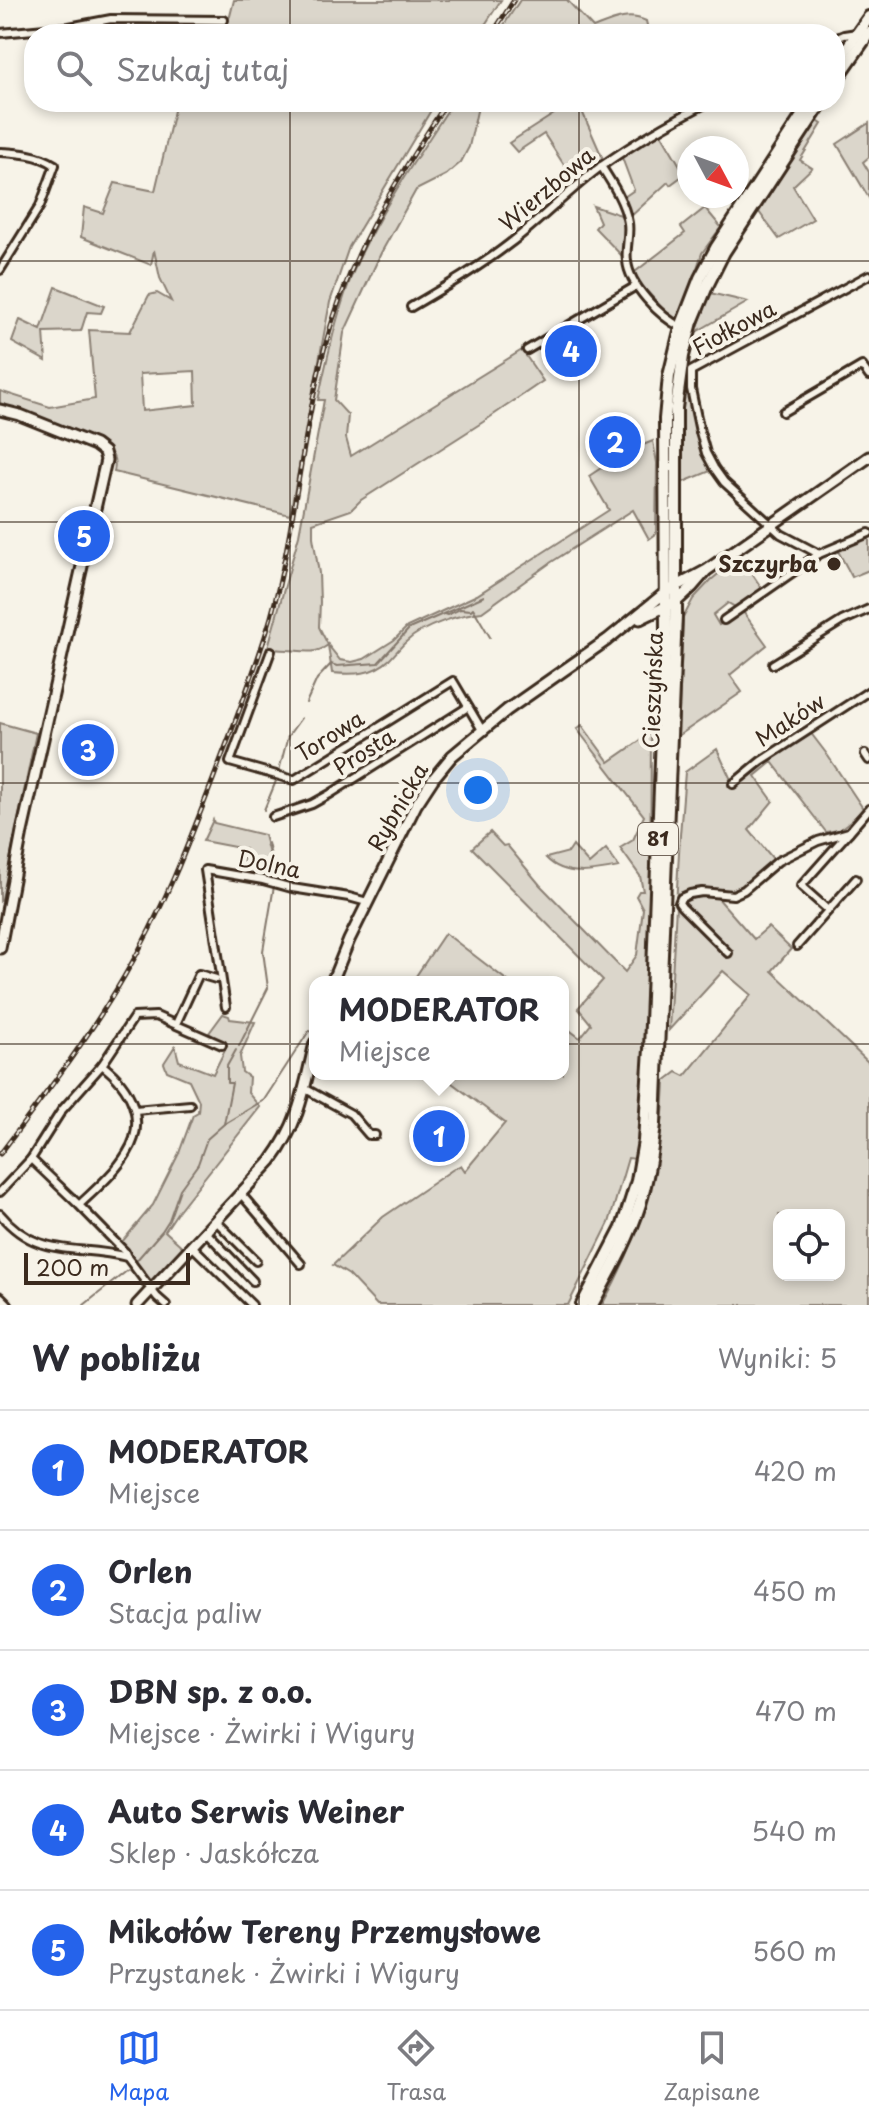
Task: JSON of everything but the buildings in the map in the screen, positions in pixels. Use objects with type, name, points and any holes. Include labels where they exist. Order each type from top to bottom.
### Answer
[{"type":"main road","points":[[845,64],[869,17]]},
{"type":"main road","points":[[845,54],[863,33]]},
{"type":"main road","name":"Cieszyńska","points":[[592,1305],[638,1212],[650,1164],[655,1124],[671,603],[665,419],[669,376],[681,327],[700,278],[716,248],[804,112]]},
{"type":"main road","name":"Cieszyńska","points":[[671,589],[676,563],[676,408],[683,356],[692,322],[724,252],[815,112]]},
{"type":"main road","name":"Cieszyńska","points":[[582,1305],[622,1228],[637,1181],[644,1141],[650,1063],[666,630],[671,603]]},
{"type":"street","points":[[85,24],[111,19],[224,20]]},
{"type":"street","points":[[0,33],[24,31]]},
{"type":"street","name":"Wierzbowa","points":[[411,307],[474,271],[601,166],[648,134],[690,112]]},
{"type":"street","points":[[0,152],[24,154],[55,165],[40,206],[0,270]]},
{"type":"street","points":[[601,166],[615,188],[628,223],[627,264],[636,286],[669,322],[681,327]]},
{"type":"street","name":"Fiołkowa","points":[[772,524],[724,482],[706,453],[695,411],[691,371],[869,275]]},
{"type":"street","points":[[527,350],[636,286]]},
{"type":"street","points":[[783,412],[862,366],[869,376]]},
{"type":"street","points":[[0,410],[95,445],[104,452],[106,460],[2,916],[0,948]]},
{"type":"street","points":[[707,570],[869,457]]},
{"type":"street","points":[[772,524],[781,534],[819,554]]},
{"type":"street","points":[[724,620],[819,554],[869,533]]},
{"type":"street","points":[[676,563],[695,575]]},
{"type":"street","name":"Rybnicka","points":[[620,630],[671,603],[707,570]]},
{"type":"street","name":"Rybnicka","points":[[335,976],[367,902],[426,787],[452,756],[482,730],[671,589],[707,570]]},
{"type":"street","points":[[773,664],[842,621],[869,609]]},
{"type":"street","points":[[644,618],[657,620],[666,630]]},
{"type":"street","name":"Torowa","points":[[271,651],[230,762],[294,780],[453,681],[482,730]]},
{"type":"street","name":"Maków","points":[[733,784],[761,761],[869,691]]},
{"type":"street","name":"Prosta","points":[[273,817],[312,804],[330,794],[468,707]]},
{"type":"street","points":[[828,910],[801,886],[869,809]]},
{"type":"street","points":[[728,953],[682,907],[679,903],[681,898],[702,892],[733,895],[744,890],[778,861],[818,841],[849,832]]},
{"type":"street","name":"Dolna","points":[[226,1007],[205,870],[367,902]]},
{"type":"street","points":[[797,946],[856,879]]},
{"type":"street","points":[[176,1024],[199,974],[216,979]]},
{"type":"street","points":[[0,1192],[31,1159],[62,1110],[102,1065],[134,1017],[156,1016],[222,1045]]},
{"type":"street","points":[[79,1205],[127,1155],[136,1126],[135,1110],[127,1090],[116,1075],[102,1065]]},
{"type":"street","points":[[137,1305],[284,1144],[297,1117],[309,1068]]},
{"type":"street","points":[[304,1088],[351,1114],[369,1135],[375,1135]]},
{"type":"street","points":[[135,1110],[190,1105]]},
{"type":"street","points":[[31,1159],[125,1252],[166,1305]]},
{"type":"street","points":[[241,1194],[301,1264]]},
{"type":"street","points":[[0,1214],[13,1228],[36,1243],[127,1257]]},
{"type":"street","points":[[216,1221],[256,1261]]},
{"type":"street","points":[[206,1232],[253,1281]]},
{"type":"street","points":[[108,1252],[116,1243]]},
{"type":"street","points":[[192,1246],[252,1305]]},
{"type":"street","points":[[0,1298],[7,1305]]},
{"type":"shaded area","points":[[234,0],[501,0],[485,24],[224,24]]},
{"type":"shaded area","points":[[520,0],[567,0],[589,24],[504,24]]},
{"type":"shaded area","points":[[633,17],[647,24],[604,24]]},
{"type":"shaded area","points":[[174,112],[430,112],[349,247],[330,302],[290,515],[114,472],[113,455],[100,444],[0,407],[0,391],[50,407],[95,399],[89,330],[130,332],[149,295],[157,293],[171,301],[160,278],[154,250],[151,265],[81,237],[84,207],[103,213],[115,183],[155,191]],"holes":[[[195,371],[196,405],[142,411],[140,374]]]},
{"type":"shaded area","points":[[446,112],[477,112],[469,147],[461,162],[446,175],[416,190],[381,253],[344,333],[334,400],[348,415],[346,438],[351,456],[522,350],[543,381],[361,500],[351,510],[313,523],[319,573],[319,627],[328,645],[318,650],[309,652],[268,647],[299,535],[324,400],[318,400],[337,319],[367,242],[430,136]]},
{"type":"shaded area","points":[[582,112],[603,159],[575,182],[544,134],[517,152],[509,143],[554,114]]},
{"type":"shaded area","points":[[816,120],[822,124],[800,160],[812,168],[793,186],[813,219],[779,239],[759,212]]},
{"type":"shaded area","points":[[869,123],[869,157],[863,162],[869,172],[869,198],[837,144]]},
{"type":"shaded area","points":[[659,130],[677,160],[677,180],[670,185],[668,182],[629,218],[621,199],[634,190],[621,155]]},
{"type":"shaded area","points":[[593,206],[621,215],[624,224],[623,257],[595,228],[600,222]]},
{"type":"shaded area","points":[[705,208],[721,227],[702,253],[680,320],[672,319],[637,280],[635,272],[685,233],[681,227]]},
{"type":"shaded area","points":[[56,287],[104,306],[101,313],[87,312],[81,331],[44,332],[46,361],[12,342],[20,320],[41,330]]},
{"type":"shaded area","points":[[710,293],[748,302],[696,332]]},
{"type":"shaded area","points":[[682,391],[689,392],[713,470],[681,483],[680,447]]},
{"type":"shaded area","points":[[653,441],[657,463],[656,534],[649,539],[633,510],[550,563],[482,612],[453,618],[422,630],[384,664],[370,671],[332,673],[328,645],[340,660],[352,662],[364,659],[394,640],[407,627],[477,595],[609,510],[589,476],[640,442],[643,445]]},
{"type":"shaded area","points":[[869,535],[869,570],[852,577],[837,549]]},
{"type":"shaded area","points":[[740,556],[763,590],[737,608],[728,603],[713,615],[719,625],[741,609],[767,645],[730,675],[742,692],[678,736],[683,618],[693,599]]},
{"type":"shaded area","points":[[0,723],[36,733],[0,901]]},
{"type":"shaded area","points":[[582,725],[609,762],[651,733],[650,902],[643,1117],[636,1159],[628,1158],[609,1223],[568,1305],[377,1305],[349,1275],[333,1265],[383,1217],[452,1170],[461,1165],[465,1171],[505,1123],[448,1080],[569,1080],[569,1030],[580,1038],[591,1024],[578,1008],[603,980],[472,848],[490,832],[503,846],[507,845],[540,885],[625,972],[637,955],[643,909],[636,896],[643,891],[640,876],[620,848],[633,840],[644,816],[577,729]]},
{"type":"shaded area","points":[[810,732],[864,810],[839,830],[826,832],[772,762],[755,776],[773,801],[749,830],[774,860],[741,890],[717,897],[754,939],[768,927],[791,949],[772,971],[869,1063],[869,1305],[602,1305],[628,1252],[648,1197],[660,1140],[665,1081],[677,1072],[685,1076],[751,995],[723,971],[669,1030],[685,772],[717,749],[732,782],[793,735],[796,742]]},
{"type":"shaded area","points":[[213,820],[214,823],[264,835],[276,881],[240,873],[245,849],[203,841]]},
{"type":"shaded area","points":[[573,846],[589,864],[606,849],[619,867],[590,872],[571,871],[546,858],[569,852]]},
{"type":"shaded area","points":[[445,933],[501,976],[416,976]]},
{"type":"shaded area","points":[[223,1014],[230,1019],[255,1022],[240,1056],[242,1072],[249,1077],[248,1093],[260,1107],[165,1231],[185,1249],[153,1286],[121,1243],[153,1205],[179,1153],[193,1115],[198,1112],[199,1101],[189,1080],[167,1071],[164,1063],[175,1046],[179,1061],[213,1074],[227,1046],[209,1033]]},
{"type":"waterway","points":[[306,703],[317,679],[331,664],[378,663],[409,629],[484,596]]},
{"type":"waterway","points":[[444,614],[473,608],[490,637]]},
{"type":"waterway","points":[[279,771],[288,736],[301,718]]},
{"type":"waterway","points":[[264,810],[276,781]]},
{"type":"waterway","points":[[268,843],[276,879]]},
{"type":"waterway","points":[[239,1046],[268,988],[263,951],[274,886]]},
{"type":"waterway","points":[[136,1261],[169,1220],[180,1189],[198,1164],[207,1139],[224,1124],[264,1100],[309,1031]]},
{"type":"waterway","points":[[224,1124],[232,1083],[227,1083],[227,1066],[236,1050]]},
{"type":"waterway","points":[[84,1305],[128,1270]]},
{"type":"railway","points":[[498,24],[514,0]]},
{"type":"railway","points":[[0,1154],[111,999],[174,878],[237,718],[271,617],[286,551],[309,416],[334,316],[375,221],[441,112]]},
{"type":"place","name":"Auto Serwis Weiner","points":[[571,351]]},
{"type":"place","name":"Orlen","points":[[615,442]]},
{"type":"place","name":"Mikołów Tereny Przemysłowe","points":[[84,536]]},
{"type":"place","name":"Szczyrba","points":[[834,564]]},
{"type":"place","name":"DBN sp. z o.o.","points":[[88,750]]},
{"type":"place","name":"MODERATOR","points":[[439,1136]]}]
